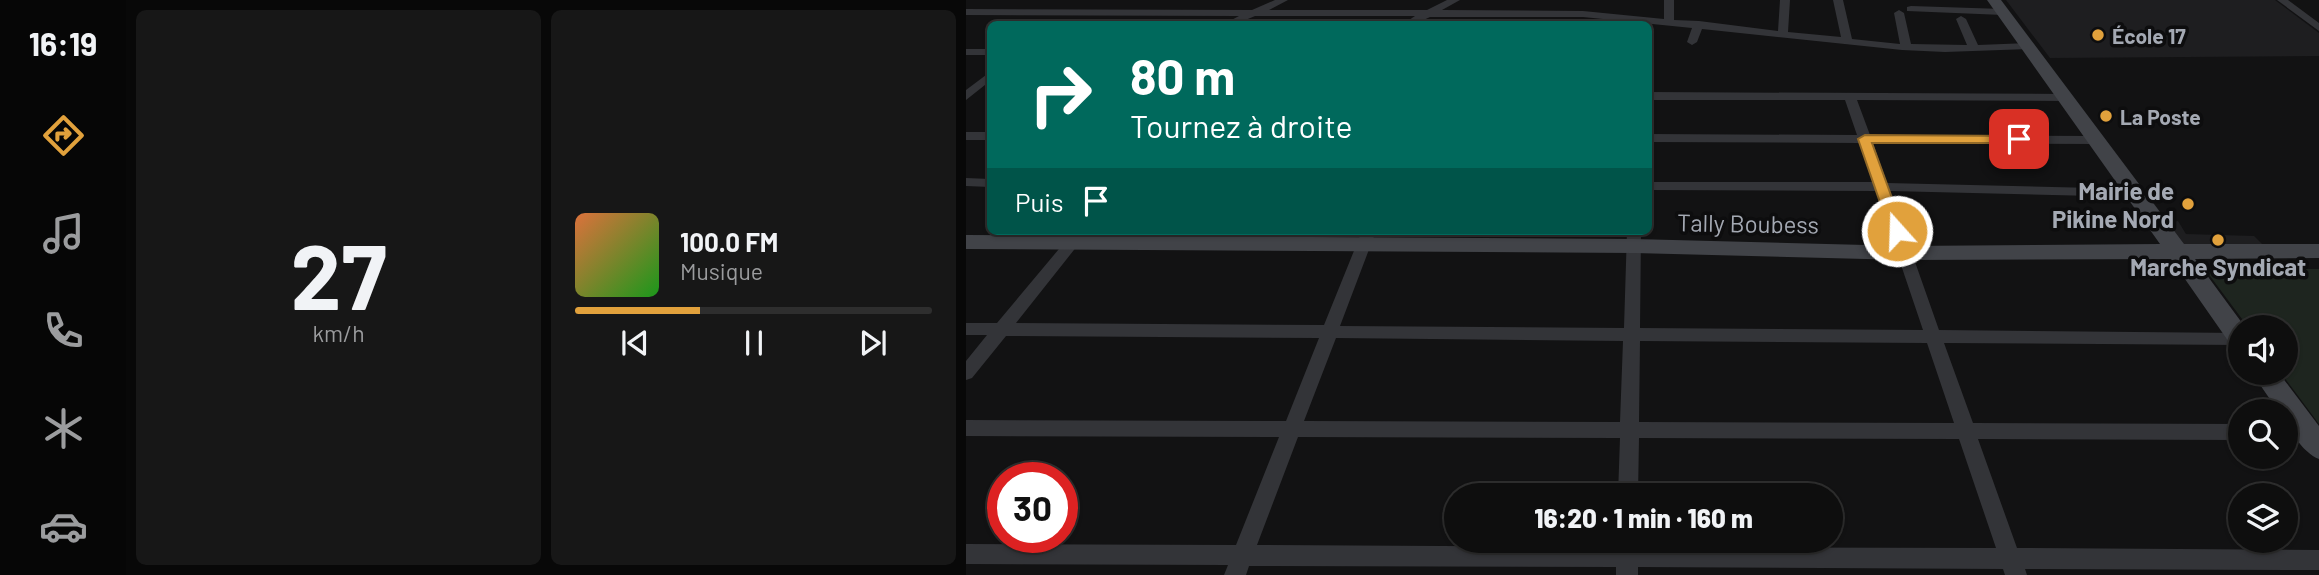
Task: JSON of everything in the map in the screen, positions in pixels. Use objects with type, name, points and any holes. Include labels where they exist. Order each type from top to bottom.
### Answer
[{"type":"street","points":[[992,12],[1007,0]]},
{"type":"street","points":[[1054,21],[1079,0]]},
{"type":"street","points":[[1146,12],[1158,0]]},
{"type":"street","points":[[1219,12],[1228,0]]},
{"type":"street","points":[[1235,21],[1283,0]]},
{"type":"street","points":[[1343,12],[1368,0]]},
{"type":"street","points":[[1414,21],[1455,0]]},
{"type":"street","points":[[1508,21],[1545,0]]},
{"type":"street","points":[[1669,0],[1669,21]]},
{"type":"street","points":[[1783,34],[1785,0]]},
{"type":"street","points":[[1838,0],[1847,41]]},
{"type":"street","points":[[2283,0],[2319,27]]},
{"type":"street","points":[[1911,9],[1998,6],[2228,323]]},
{"type":"street","points":[[966,12],[1525,12],[1583,14],[1633,21]]},
{"type":"street","points":[[2298,12],[2319,12]]},
{"type":"street","points":[[1899,13],[1906,47]]},
{"type":"street","points":[[1577,21],[1583,14]]},
{"type":"street","points":[[1961,19],[1974,48]]},
{"type":"street","points":[[1652,22],[1699,24],[1906,47],[2029,47]]},
{"type":"street","points":[[1692,42],[1699,24]]},
{"type":"street","points":[[966,52],[987,52]]},
{"type":"street","points":[[966,95],[987,78]]},
{"type":"street","points":[[966,95],[987,95]]},
{"type":"street","points":[[1652,96],[2065,96]]},
{"type":"street","points":[[1850,96],[2014,567]]},
{"type":"street","points":[[966,136],[987,136]]},
{"type":"street","points":[[1652,138],[2096,140]]},
{"type":"street","points":[[966,182],[987,183]]},
{"type":"street","points":[[1652,186],[1881,187],[2135,193]]},
{"type":"street","points":[[966,373],[1077,237]]},
{"type":"street","name":"Tally Boubess","points":[[966,242],[1077,237],[1634,239],[1905,253],[2319,251]]},
{"type":"street","points":[[1239,565],[1366,238]]},
{"type":"street","points":[[1628,483],[1634,239]]},
{"type":"street","points":[[966,329],[2228,339]]},
{"type":"street","points":[[2272,385],[2304,437]]},
{"type":"street","points":[[966,428],[2228,432]]},
{"type":"street","points":[[966,554],[1239,565],[1627,558],[2014,567],[2319,560]]},
{"type":"shaded area","points":[[2006,0],[2275,0],[2319,33],[2319,56],[2050,58]]},
{"type":"shaded area","name":"Marche Syndicat","points":[[2178,221],[2186,234],[2254,236],[2272,254],[2188,252],[2166,223]]},
{"type":"shaded area","points":[[2204,268],[2319,269],[2319,424],[2290,385],[2298,385],[2298,315],[2239,315]]},
{"type":"place","name":"École 17","points":[[2098,35]]},
{"type":"place","name":"La Poste","points":[[2106,116]]},
{"type":"place","name":"Mairie de Pikine Nord","points":[[2188,204]]},
{"type":"place","name":"Marche Syndicat","points":[[2218,240]]},
{"type":"route","points":[[1897,231],[1865,139],[2019,139]]}]
